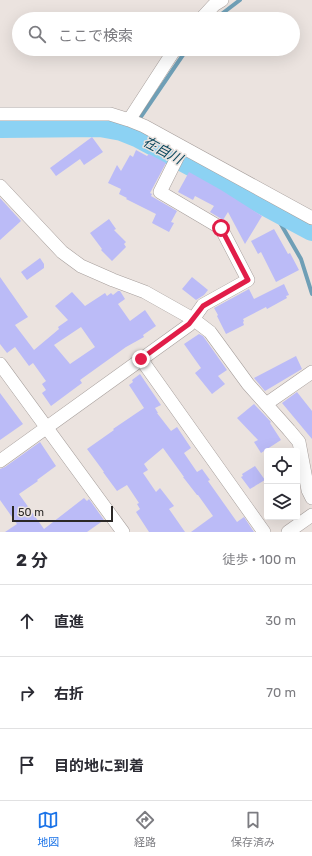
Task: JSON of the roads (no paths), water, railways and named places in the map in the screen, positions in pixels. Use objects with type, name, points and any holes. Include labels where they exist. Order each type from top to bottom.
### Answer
[{"type":"street","points":[[207,12],[222,0]]},
{"type":"street","points":[[129,120],[170,56]]},
{"type":"street","points":[[0,114],[110,114],[129,120],[144,126],[312,218]]},
{"type":"street","points":[[0,461],[189,324],[203,306],[248,280],[221,228],[160,192],[182,148]]},
{"type":"street","points":[[0,186],[62,252],[80,266],[145,292],[193,319],[210,332],[248,384],[298,442],[308,490],[312,498]]},
{"type":"street","points":[[141,359],[264,532]]},
{"type":"street","points":[[0,364],[123,532]]},
{"type":"street","points":[[266,404],[312,372]]},
{"type":"street","points":[[288,532],[312,515]]},
{"type":"waterway","points":[[224,12],[240,0]]},
{"type":"waterway","points":[[140,118],[182,56]]},
{"type":"waterway","name":"在自川","points":[[0,126],[100,125],[122,129],[137,135],[312,229]]},
{"type":"waterway","points":[[271,207],[301,259],[312,294]]}]
